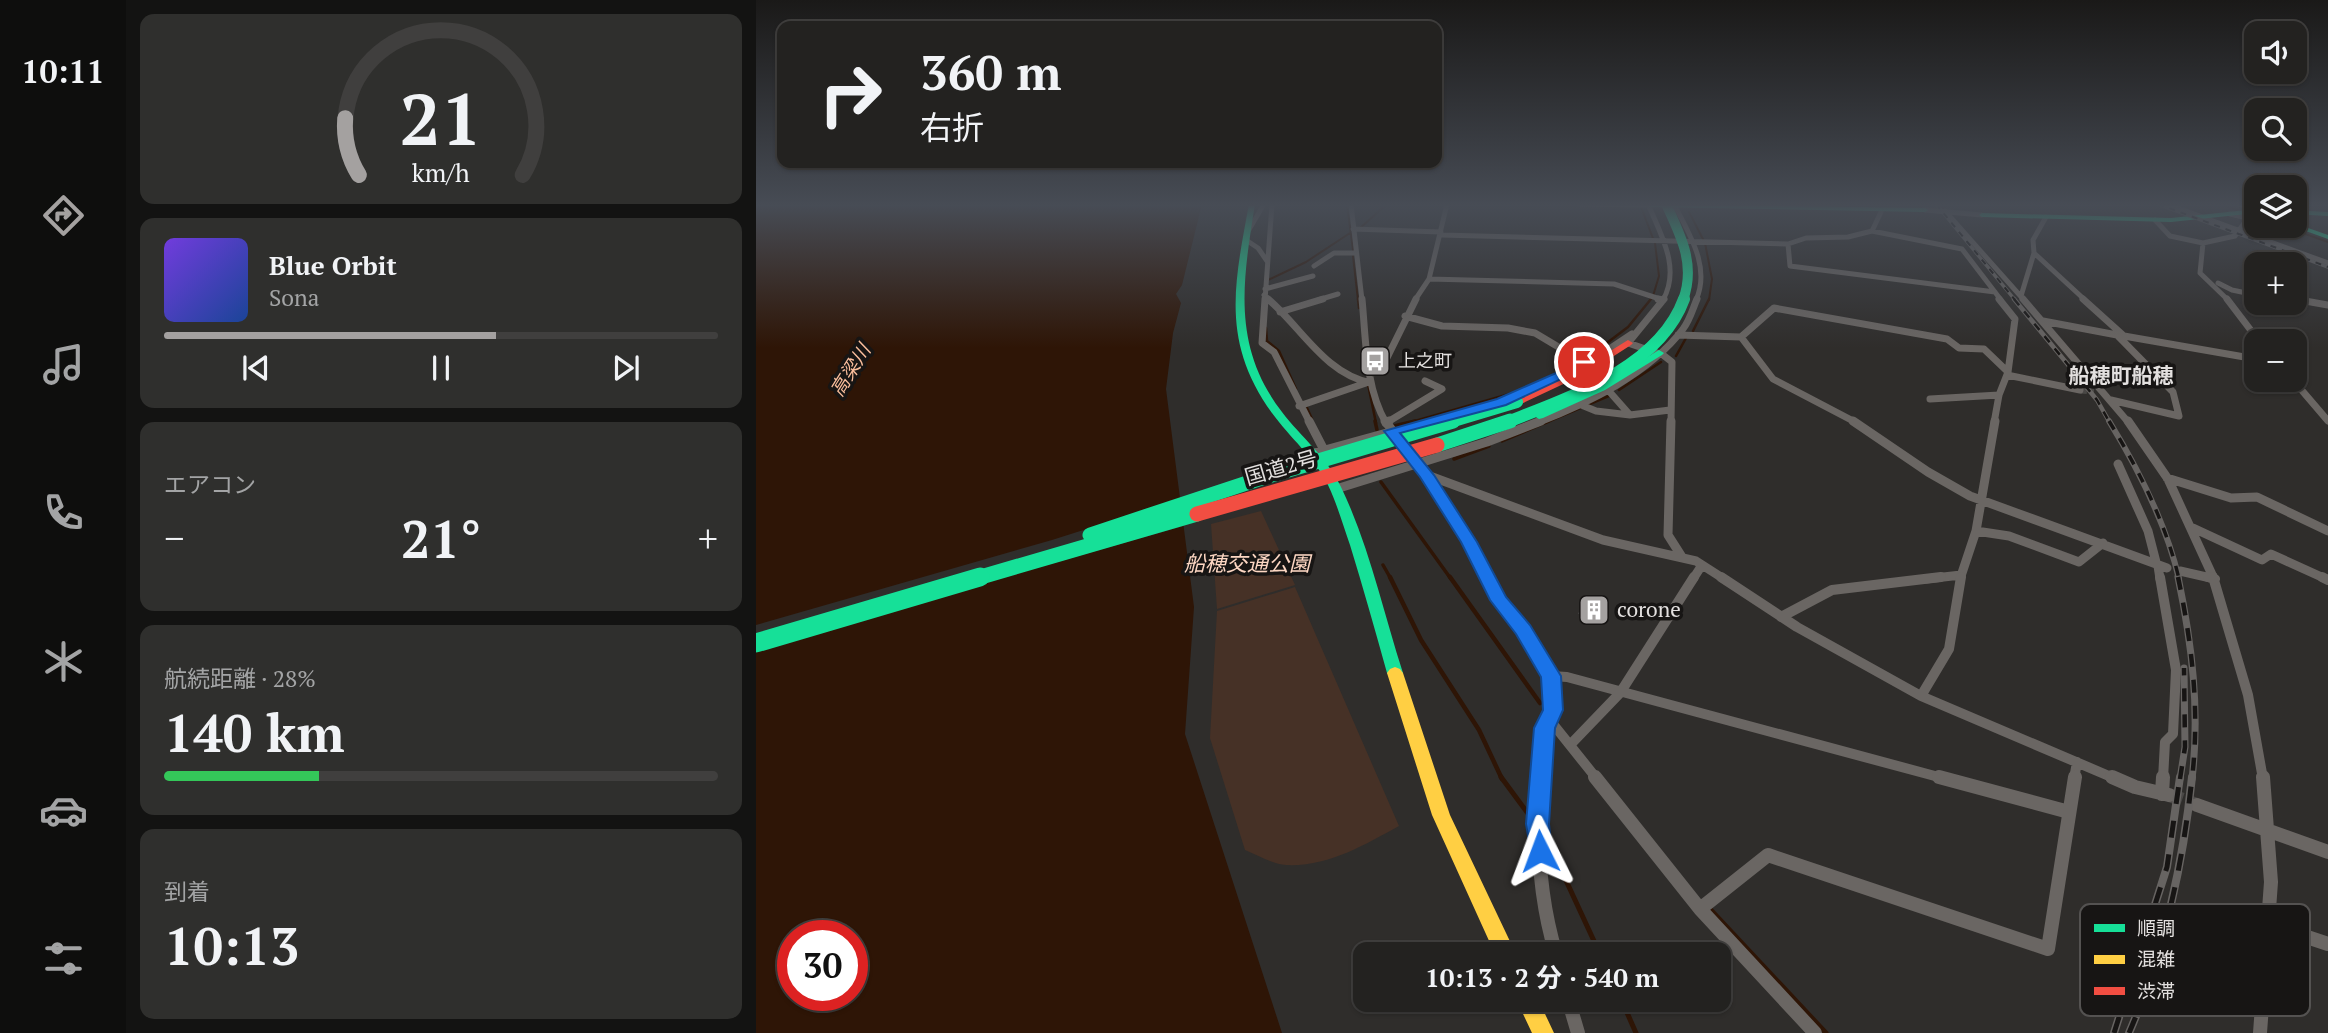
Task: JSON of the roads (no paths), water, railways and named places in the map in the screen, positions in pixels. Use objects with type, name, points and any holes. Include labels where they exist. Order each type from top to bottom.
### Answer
[{"type":"main road","points":[[1244,252],[1234,316],[1237,339],[1245,363],[1264,392],[1319,452],[1336,489],[1441,816],[1500,942]]},
{"type":"main road","name":"国道2号","points":[[756,643],[1479,422],[1551,395],[1604,368],[1639,343],[1661,321],[1679,289],[1680,259],[1676,252]]},
{"type":"main road","name":"国道2号","points":[[756,632],[1486,428],[1548,405],[1615,372],[1661,335],[1679,313],[1689,290],[1687,252]]},
{"type":"main road","points":[[1079,543],[1268,476],[1517,402],[1586,370],[1628,343]]},
{"type":"main road","points":[[1079,543],[1145,534],[1418,456],[1539,416],[1602,388],[1660,353]]},
{"type":"main road","points":[[1533,1012],[1543,1033]]},
{"type":"street","points":[[1261,252],[1267,261]]},
{"type":"street","points":[[1268,252],[1262,343],[1274,352],[1319,452],[1389,427],[1458,416],[1525,393],[1587,364],[1642,328]]},
{"type":"street","points":[[1370,374],[1381,370],[1405,316],[1429,279],[1437,252]]},
{"type":"street","points":[[1669,252],[1672,269],[1663,300],[1628,343],[1660,353],[1672,362],[1668,535],[1682,557]]},
{"type":"street","points":[[1336,489],[1583,406],[1641,370],[1678,335],[1693,311],[1701,288],[1696,252]]},
{"type":"street","points":[[1789,252],[1790,266],[1995,292]]},
{"type":"street","points":[[1921,696],[1948,649],[1961,575],[1976,531],[1979,500],[1999,395],[2008,374],[2015,319],[1964,252]]},
{"type":"street","points":[[1982,252],[2112,400],[2167,478],[2193,528],[2215,579],[2247,682],[2269,833],[2268,904]]},
{"type":"street","points":[[2202,252],[2200,272],[2220,290],[2250,329]]},
{"type":"street","points":[[2299,252],[2328,263]]},
{"type":"street","points":[[1314,266],[1335,253],[1356,253],[1370,374],[1368,383],[1377,407],[1389,427],[1427,475],[1469,542],[1499,600],[1523,629],[1551,676],[1553,710],[1544,728],[1537,824],[1552,942]]},
{"type":"street","points":[[2021,296],[2029,262],[2034,253],[2121,335],[2173,393],[2179,416],[2112,400]]},
{"type":"street","points":[[1266,291],[1312,276]]},
{"type":"street","points":[[1429,279],[1614,284],[1663,300]]},
{"type":"street","points":[[2208,280],[2244,292]]},
{"type":"street","points":[[1266,291],[1280,312],[1338,369],[1368,383]]},
{"type":"street","points":[[1280,312],[1338,294]]},
{"type":"street","points":[[2307,301],[2328,304]]},
{"type":"street","points":[[1678,335],[1741,337],[1774,307],[1862,326],[1947,339],[1959,348],[1984,349],[2008,374],[2080,390]]},
{"type":"street","points":[[1405,316],[1442,326],[1522,330],[1554,342],[1587,364]]},
{"type":"street","points":[[2043,321],[2244,357]]},
{"type":"street","points":[[1741,337],[1773,379],[1865,428],[1928,472],[1979,500],[2161,565]]},
{"type":"street","points":[[1389,427],[1442,388],[1424,381]]},
{"type":"street","points":[[1299,406],[1368,383]]},
{"type":"street","points":[[1608,390],[1630,415]]},
{"type":"street","points":[[2094,391],[2105,391]]},
{"type":"street","points":[[2303,392],[2328,421]]},
{"type":"street","points":[[1930,399],[1999,395]]},
{"type":"street","points":[[1583,406],[1630,415],[1670,410]]},
{"type":"street","points":[[1458,416],[1484,440]]},
{"type":"street","points":[[1427,475],[1603,540],[1682,557],[1702,565],[1781,617],[1921,696],[2135,787],[2165,794],[2165,742],[2173,734],[2176,670],[2161,565],[2118,464]]},
{"type":"street","points":[[2167,478],[2231,498],[2257,497],[2328,531]]},
{"type":"street","points":[[2193,528],[2262,560],[2271,554],[2328,580]]},
{"type":"street","points":[[1976,531],[2009,536],[2079,562],[2103,543]]},
{"type":"street","points":[[1573,743],[1620,693],[1702,565]]},
{"type":"street","points":[[2180,571],[2215,579]]},
{"type":"street","points":[[1781,617],[1832,590],[1961,575]]},
{"type":"street","points":[[1551,676],[1567,677],[2069,812]]},
{"type":"street","points":[[1549,719],[1573,743],[1704,905],[1815,1033]]},
{"type":"street","points":[[1704,905],[1768,855],[2048,949],[2077,762]]},
{"type":"street","points":[[2197,805],[2328,852]]},
{"type":"street","points":[[2310,938],[2328,944]]},
{"type":"street","points":[[1572,1012],[1578,1033]]},
{"type":"water","name":"高梁川","points":[[756,252],[1190,252],[1182,285],[1176,294],[1181,303],[1173,333],[1166,389],[1194,607],[1185,734],[1282,1033],[756,1033]]},
{"type":"waterway","points":[[1268,280],[1321,252]]},
{"type":"waterway","points":[[1653,296],[1659,276],[1656,252]]},
{"type":"waterway","points":[[1707,252],[1712,279],[1709,300]]},
{"type":"waterway","points":[[1353,256],[1358,300]]},
{"type":"waterway","points":[[1358,299],[1359,308]]},
{"type":"waterway","points":[[1587,358],[1628,327],[1651,299]]},
{"type":"waterway","points":[[1693,331],[1709,299]]},
{"type":"waterway","points":[[1266,328],[1267,341],[1279,351],[1296,389]]},
{"type":"waterway","points":[[1676,356],[1686,338]]},
{"type":"waterway","points":[[1565,370],[1580,362]]},
{"type":"waterway","points":[[1619,390],[1661,362]]},
{"type":"waterway","points":[[1368,384],[1376,423]]},
{"type":"waterway","points":[[1415,421],[1520,391]]},
{"type":"waterway","points":[[1545,423],[1611,395]]},
{"type":"waterway","points":[[1307,408],[1312,419]]},
{"type":"waterway","points":[[1375,421],[1377,430]]},
{"type":"waterway","points":[[1394,426],[1415,421]]},
{"type":"waterway","points":[[1408,423],[1415,421]]},
{"type":"waterway","points":[[1502,441],[1549,421]]},
{"type":"waterway","points":[[1454,459],[1489,446]]},
{"type":"waterway","points":[[1381,482],[1451,579]]},
{"type":"waterway","points":[[1383,565],[1391,579]]},
{"type":"waterway","points":[[1450,577],[1540,703]]},
{"type":"waterway","points":[[1391,579],[1421,640],[1479,730],[1501,777]]},
{"type":"waterway","points":[[1501,777],[1532,819]]},
{"type":"waterway","points":[[1545,835],[1594,942]]},
{"type":"waterway","points":[[1708,907],[1826,1033]]},
{"type":"waterway","points":[[1627,1012],[1636,1033]]},
{"type":"tunnel","points":[[2080,390],[2094,391]]},
{"type":"tunnel","points":[[2169,795],[2197,805]]},
{"type":"railway","points":[[1976,252],[2015,300]]},
{"type":"railway","points":[[2288,252],[2328,267]]},
{"type":"railway","points":[[2014,299],[2097,400],[2110,423]]},
{"type":"railway","points":[[2109,421],[2150,497],[2167,538],[2179,579]]},
{"type":"railway","points":[[2178,577],[2187,627],[2195,702],[2192,779]]},
{"type":"railway","points":[[2180,779],[2185,747],[2184,668]]},
{"type":"railway","points":[[2155,904],[2167,867],[2180,777]]},
{"type":"railway","points":[[2171,904],[2192,777]]},
{"type":"railway","points":[[2114,1033],[2119,1016]]},
{"type":"railway","points":[[2129,1033],[2136,1016]]},
{"type":"place","name":"上之町","points":[[1375,361]]},
{"type":"place","name":"corone","points":[[1594,610]]},
{"type":"district","name":"船穂町船穂","points":[[2121,376]]},
{"type":"park label","name":"船穂交通公園","points":[[1247,564]]}]
